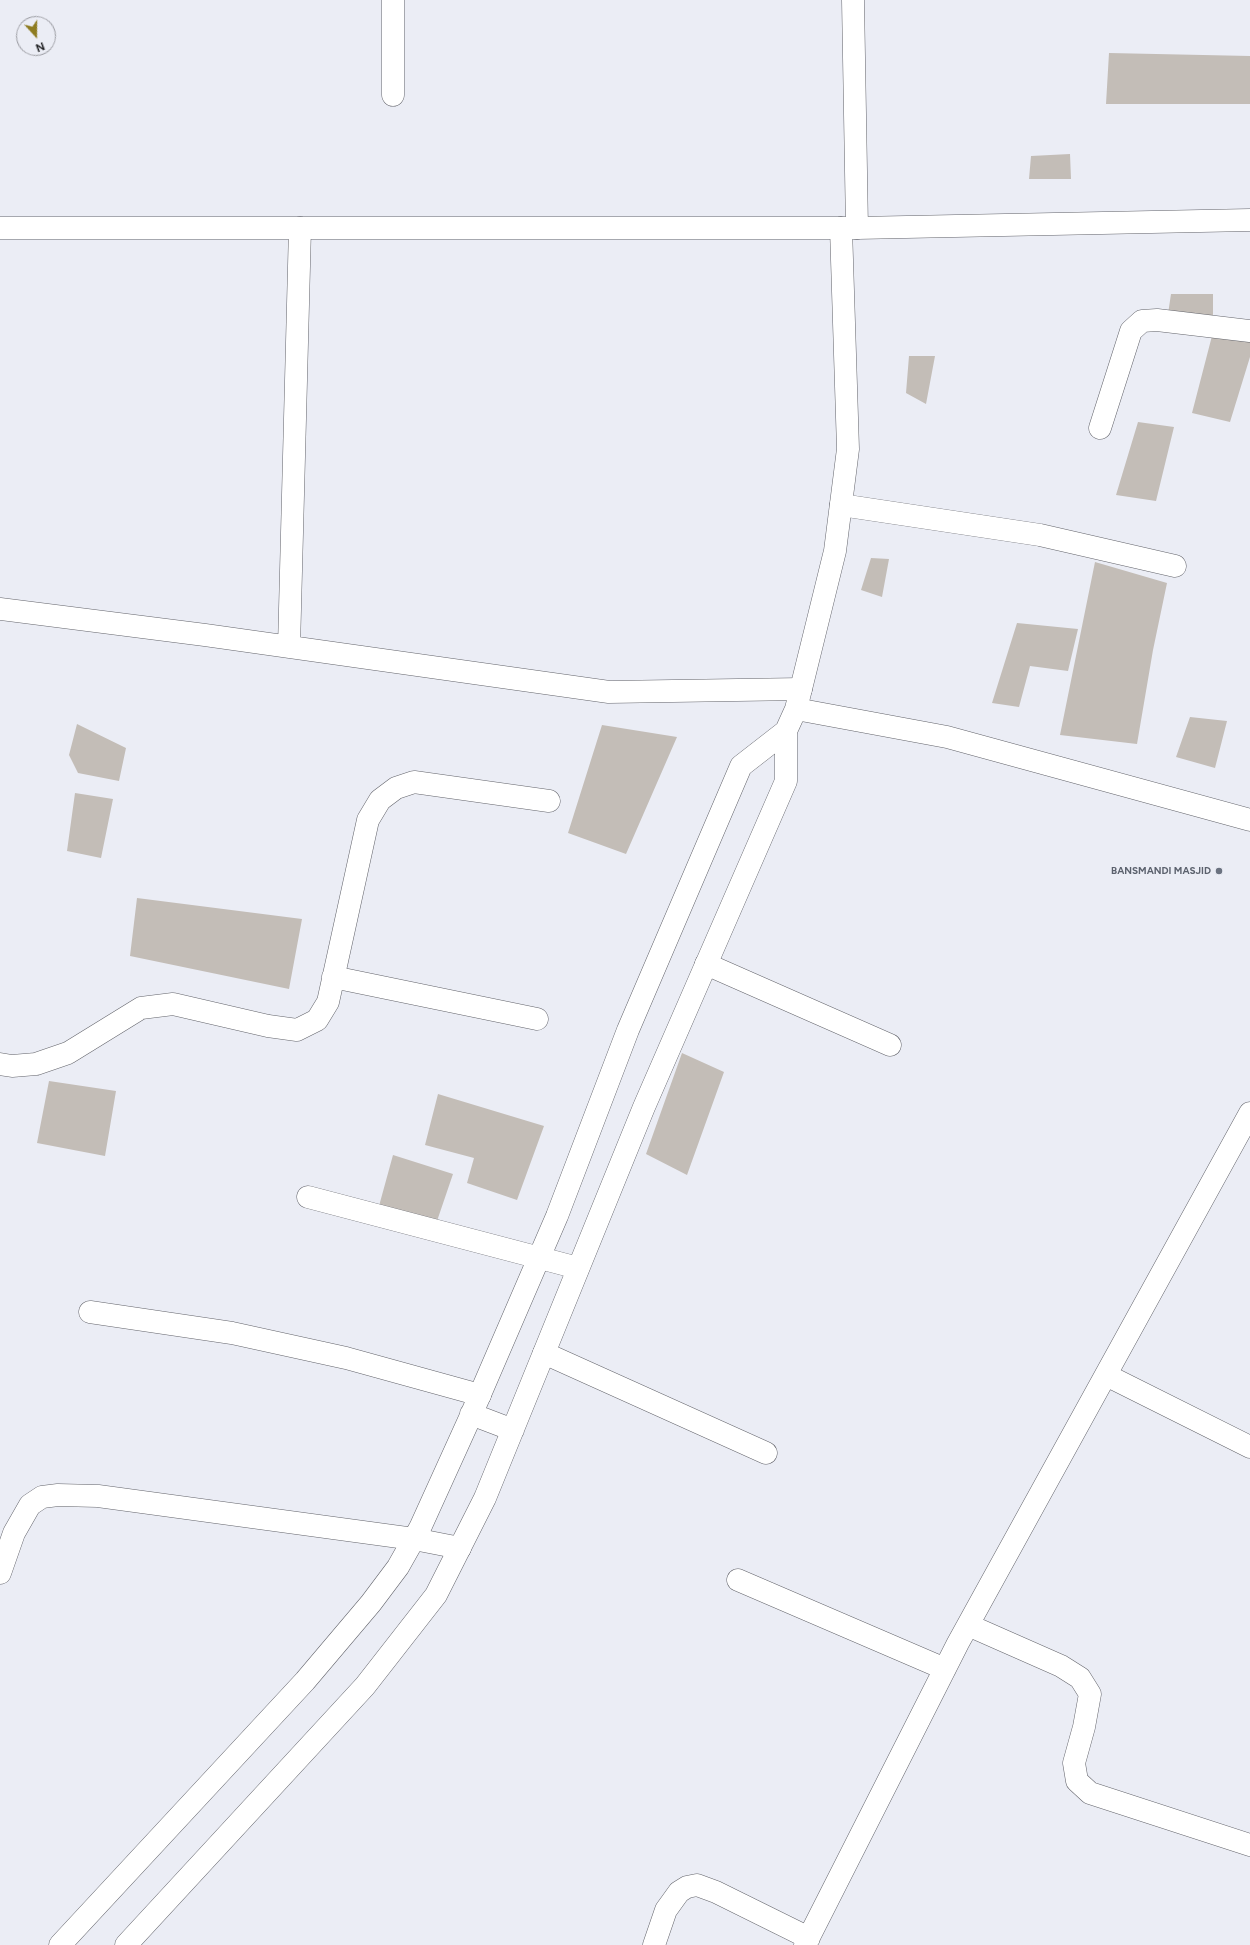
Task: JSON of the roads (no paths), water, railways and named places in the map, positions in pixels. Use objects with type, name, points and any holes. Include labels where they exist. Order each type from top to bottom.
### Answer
[{"type":"street","points":[[393,0],[393,95]]},
{"type":"street","points":[[126,1945],[246,1817],[365,1686],[436,1595],[485,1498],[644,1107],[786,781],[786,731],[799,699],[835,551],[848,449],[849,228],[853,0]]},
{"type":"street","points":[[0,228],[849,228],[1250,220]]},
{"type":"street","points":[[289,647],[300,228]]},
{"type":"street","points":[[1100,428],[1131,331],[1142,321],[1157,320],[1250,331]]},
{"type":"street","points":[[841,505],[1040,535],[1175,566]]},
{"type":"street","points":[[0,609],[289,647],[609,692],[799,699],[947,737],[1250,820]]},
{"type":"street","points":[[60,1945],[305,1681],[398,1567],[414,1539],[480,1395],[557,1216],[628,1030],[741,766],[786,731]]},
{"type":"street","points":[[0,1064],[12,1066],[43,1062],[68,1053],[141,1008],[173,1004],[268,1026],[297,1030],[317,1020],[328,1002],[368,820],[380,800],[396,788],[414,782],[549,801]]},
{"type":"street","points":[[706,964],[890,1045]]},
{"type":"street","points":[[333,977],[537,1019]]},
{"type":"street","points":[[654,1945],[666,1910],[679,1892],[687,1887],[697,1886],[716,1892],[807,1942],[968,1625],[1250,1113]]},
{"type":"street","points":[[308,1198],[578,1268]]},
{"type":"street","points":[[90,1312],[232,1333],[346,1358],[480,1395]]},
{"type":"street","points":[[544,1353],[766,1453]]},
{"type":"street","points":[[1106,1375],[1250,1448]]},
{"type":"street","points":[[471,1414],[513,1430]]},
{"type":"street","points":[[0,1573],[7,1532],[30,1505],[42,1497],[58,1495],[98,1496],[414,1539],[460,1548]]},
{"type":"street","points":[[738,1580],[945,1669]]},
{"type":"street","points":[[968,1625],[1061,1666],[1080,1678],[1090,1694],[1084,1727],[1074,1763],[1077,1781],[1090,1793],[1250,1845]]},
{"type":"place","name":"BANSMANDI MASJID","points":[[1219,871]]}]
